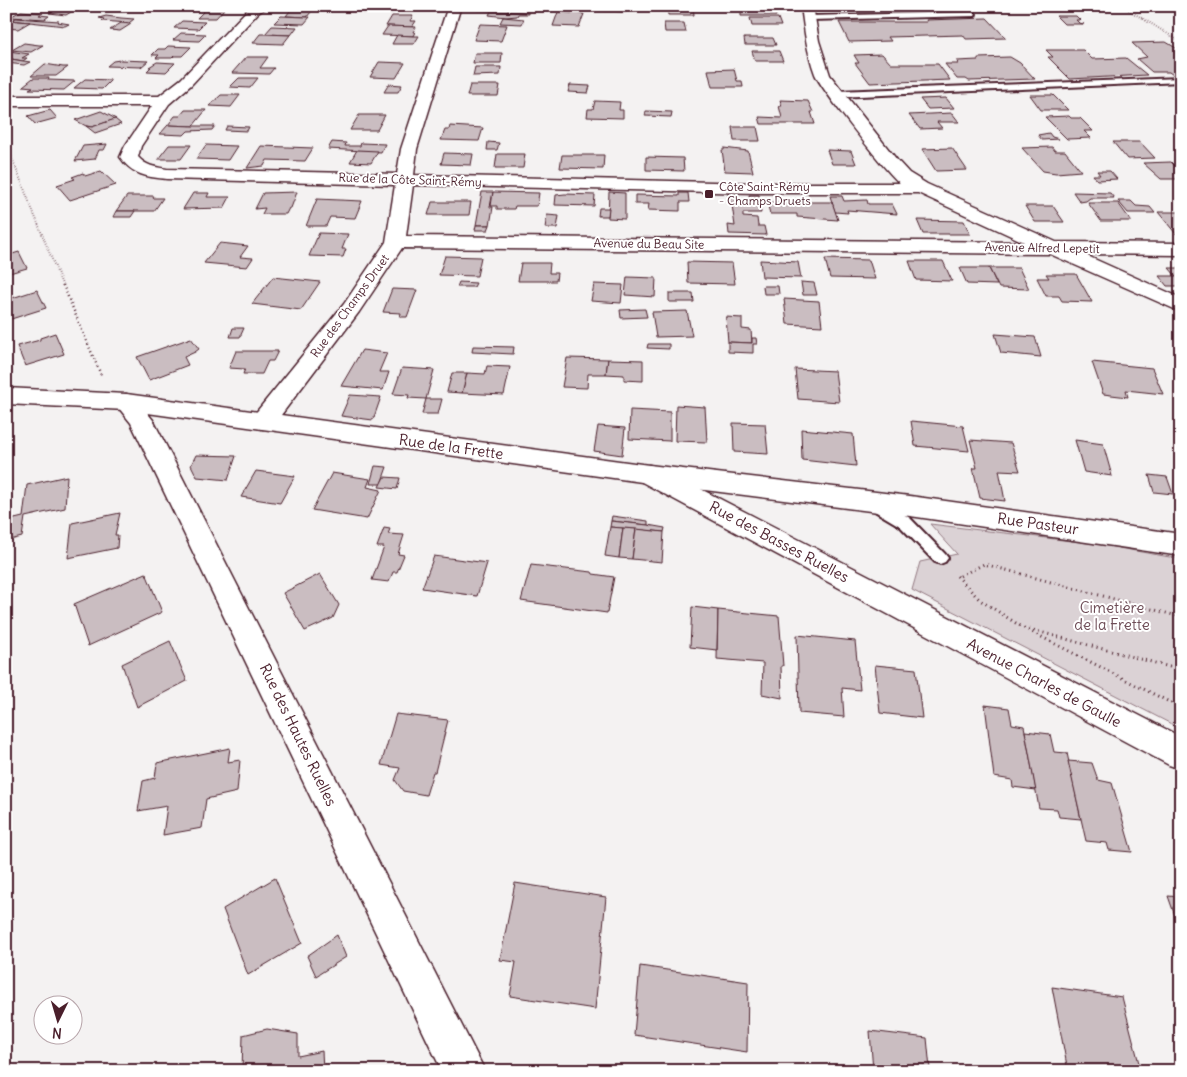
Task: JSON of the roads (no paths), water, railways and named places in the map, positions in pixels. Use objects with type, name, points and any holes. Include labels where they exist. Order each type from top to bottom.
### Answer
[{"type":"street","points":[[6,101],[163,100],[186,82],[253,10],[262,6]]},
{"type":"street","name":"Rue des Champs Druet","points":[[263,421],[352,308],[396,242],[409,149],[455,6]]},
{"type":"street","points":[[808,12],[812,41],[823,76],[891,164],[904,177],[921,188],[1181,306]]},
{"type":"street","name":"Rue de la Côte Saint-Rémy","points":[[163,100],[133,146],[129,157],[134,166],[147,171],[167,174],[746,188],[921,188]]},
{"type":"street","name":"Avenue du Beau Site","points":[[396,242],[903,246]]},
{"type":"street","name":"Avenue Alfred Lepetit","points":[[903,246],[1181,249]]},
{"type":"street","name":"Rue de la Frette","points":[[6,396],[126,402],[649,474],[883,504]]},
{"type":"street","name":"Rue des Hautes Ruelles","points":[[126,402],[146,429],[464,1071]]},
{"type":"street","name":"Rue des Basses Ruelles","points":[[649,474],[908,611]]},
{"type":"street","name":"Rue Pasteur","points":[[883,504],[1181,545]]},
{"type":"street","name":"Avenue Charles de Gaulle","points":[[908,611],[1181,754]]},
{"type":"lane","points":[[808,12],[972,14]]},
{"type":"lane","points":[[837,94],[1181,80]]},
{"type":"lane","points":[[883,504],[905,522],[940,558]]},
{"type":"place","name":"Côte Saint-Rémy - Champs Druets","points":[[709,194]]},
{"type":"park label","name":"Cimetière de la Frette","points":[[1112,616]]}]
